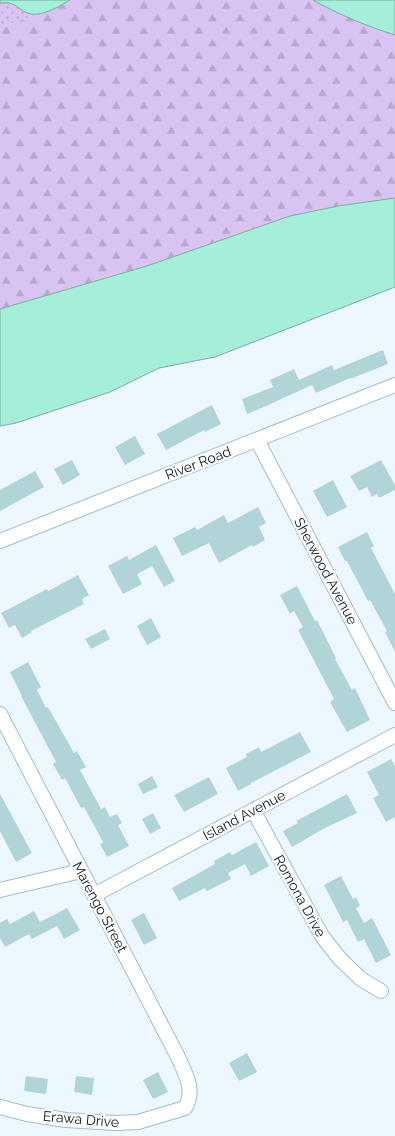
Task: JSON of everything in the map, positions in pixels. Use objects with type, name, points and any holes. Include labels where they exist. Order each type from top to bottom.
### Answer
[{"type":"street","name":"River Road","points":[[0,541],[395,385]]},
{"type":"street","name":"Sherwood Avenue","points":[[257,440],[395,703]]},
{"type":"street","name":"Marengo Street","points":[[0,714],[177,1055],[190,1089],[188,1103]]},
{"type":"street","name":"Island Avenue","points":[[94,895],[395,735]]},
{"type":"street","name":"Romona Drive","points":[[253,810],[322,936],[340,959],[361,979],[381,991]]},
{"type":"street","points":[[0,890],[82,871]]},
{"type":"street","name":"Erawa Drive","points":[[0,1106],[27,1114],[66,1120],[115,1123],[138,1122],[185,1108],[188,1103]]},
{"type":"green space","points":[[70,0],[313,0],[353,20],[395,35],[395,198],[338,206],[290,216],[147,266],[0,309],[0,28],[57,7]]},
{"type":"green space","points":[[8,2],[23,11],[36,15],[0,28],[0,3]]},
{"type":"shaded area","points":[[0,0],[70,0],[46,12],[33,14],[12,4],[0,3]]},
{"type":"shaded area","points":[[313,0],[395,0],[395,35],[353,20]]},
{"type":"shaded area","points":[[395,198],[395,287],[215,357],[159,368],[110,392],[16,423],[0,426],[0,309],[147,266],[290,216],[338,206]]},
{"type":"building","points":[[383,350],[388,364],[316,393],[312,385],[247,414],[242,399],[273,387],[270,380],[294,369],[299,380],[332,365],[334,370]]},
{"type":"building","points":[[212,405],[221,424],[205,432],[204,430],[166,450],[157,434]]},
{"type":"building","points":[[135,436],[145,454],[125,465],[115,447]]},
{"type":"building","points":[[72,460],[80,475],[63,485],[54,469]]},
{"type":"building","points":[[381,460],[395,485],[395,490],[379,498],[377,494],[372,497],[367,487],[359,491],[350,476]]},
{"type":"building","points":[[35,471],[44,487],[0,511],[0,490]]},
{"type":"building","points":[[333,480],[347,507],[327,517],[313,491]]},
{"type":"building","points":[[258,507],[266,523],[259,527],[265,540],[219,563],[209,543],[182,556],[173,538],[195,527],[197,530],[224,515],[228,523]]},
{"type":"building","points":[[367,532],[374,546],[371,548],[395,594],[395,652],[385,632],[387,631],[338,547]]},
{"type":"building","points":[[156,545],[175,581],[164,587],[152,566],[137,574],[142,584],[123,594],[108,566],[127,556],[129,560]]},
{"type":"building","points":[[78,575],[89,595],[82,599],[84,604],[31,631],[22,638],[15,625],[9,628],[1,613]]},
{"type":"building","points":[[297,586],[315,621],[317,620],[352,690],[355,688],[370,720],[347,732],[330,702],[334,699],[298,630],[303,627],[294,611],[290,614],[280,595]]},
{"type":"building","points":[[151,618],[161,637],[147,645],[137,626]]},
{"type":"building","points":[[105,629],[110,639],[91,649],[85,639]]},
{"type":"building","points":[[28,662],[41,687],[37,690],[46,708],[48,707],[74,753],[77,751],[86,767],[80,770],[101,809],[105,807],[110,817],[117,814],[122,823],[118,825],[129,846],[107,857],[100,844],[103,842],[84,807],[81,808],[65,778],[62,780],[53,764],[56,762],[10,672]]},
{"type":"building","points":[[300,732],[311,752],[238,791],[226,768],[247,757],[246,754],[259,747],[261,752]]},
{"type":"building","points":[[391,759],[395,766],[395,817],[386,822],[373,798],[379,795],[367,772]]},
{"type":"building","points":[[152,776],[158,787],[143,794],[138,784]]},
{"type":"building","points":[[209,777],[218,794],[184,812],[174,795]]},
{"type":"building","points":[[0,794],[32,853],[16,862],[0,831]]},
{"type":"building","points":[[347,794],[357,813],[325,828],[292,847],[283,831],[298,823],[296,821]]},
{"type":"building","points":[[153,813],[161,828],[150,834],[142,819]]},
{"type":"building","points":[[256,842],[269,866],[251,876],[245,864],[228,873],[231,879],[207,891],[205,888],[179,901],[172,888],[215,864],[214,861],[230,852],[232,855]]},
{"type":"building","points":[[341,876],[353,899],[356,897],[360,906],[356,908],[364,923],[372,918],[391,955],[376,963],[364,939],[358,942],[347,920],[343,922],[324,885]]},
{"type":"building","points":[[67,908],[80,930],[64,939],[57,926],[32,939],[29,934],[5,947],[0,938],[0,923],[7,919],[10,924],[34,911],[40,922]]},
{"type":"building","points":[[144,913],[157,938],[144,945],[131,920]]},
{"type":"building","points":[[247,1053],[257,1072],[239,1081],[229,1063]]},
{"type":"building","points":[[158,1072],[168,1092],[153,1099],[143,1080]]},
{"type":"building","points":[[26,1076],[48,1079],[46,1094],[24,1091]]},
{"type":"building","points":[[76,1076],[94,1078],[92,1095],[74,1092]]}]
